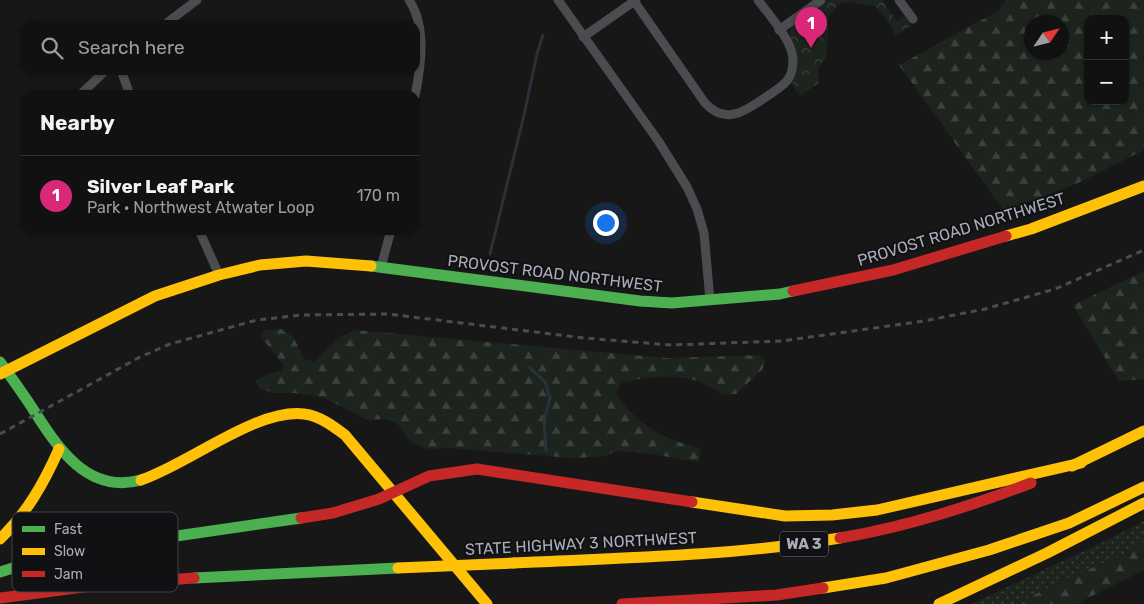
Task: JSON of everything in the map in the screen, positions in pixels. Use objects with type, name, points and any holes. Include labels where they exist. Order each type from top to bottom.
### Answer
[{"type":"main road","name":"PROVOST ROAD NORTHWEST","points":[[2,368],[155,296],[260,265],[306,261],[381,267],[609,298],[672,303],[780,294],[893,270],[1031,229],[1144,186]]},
{"type":"main road","points":[[2,368],[59,449],[74,463],[93,475],[114,481],[133,482],[155,475],[264,420],[279,415],[297,413],[315,416],[336,427],[345,435],[487,604]]},
{"type":"main road","name":"STATE HIGHWAY 3 NORTHWEST","points":[[178,580],[760,548],[844,537],[925,519],[1004,494],[1081,463],[1144,430]]},
{"type":"main road","points":[[25,512],[48,476],[59,449]]},
{"type":"main road","points":[[178,536],[333,513],[362,506],[429,476],[477,469],[785,516],[832,515],[877,510],[1081,463]]},
{"type":"main road","points":[[622,604],[777,595],[886,578],[989,550],[1069,523],[1144,487]]},
{"type":"main road","points":[[939,604],[1047,553],[1144,503]]},
{"type":"main road","points":[[0,539],[12,529]]},
{"type":"main road","points":[[0,572],[12,568]]},
{"type":"main road","name":"STATE HIGHWAY 3 NORTHWEST","points":[[0,598],[40,592]]},
{"type":"street","points":[[171,20],[197,0]]},
{"type":"street","points":[[409,0],[415,8],[418,20]]},
{"type":"street","points":[[558,0],[659,142],[688,187],[704,233],[710,300]]},
{"type":"street","points":[[584,37],[635,1],[710,108],[720,114],[735,114],[746,111],[789,78],[793,57],[790,49],[758,0]]},
{"type":"street","points":[[779,30],[821,0]]},
{"type":"street","points":[[900,0],[913,19]]},
{"type":"street","points":[[420,29],[420,58]]},
{"type":"street","points":[[85,90],[101,75]]},
{"type":"street","points":[[123,75],[128,90]]},
{"type":"street","points":[[416,90],[418,75]]},
{"type":"street","points":[[202,235],[219,276]]},
{"type":"street","points":[[381,267],[390,235]]},
{"type":"green space","points":[[829,0],[882,0],[897,21],[905,16],[911,25],[896,36],[885,17],[874,6],[852,2],[841,3],[833,10],[829,17],[826,57],[818,69],[819,83],[800,96],[792,85],[798,58],[790,31],[794,24]]},
{"type":"green space","points":[[1006,0],[1144,0],[1144,150],[1078,183],[1004,211],[899,65],[998,11]]},
{"type":"green space","points":[[1144,271],[1144,379],[1119,381],[1073,305]]},
{"type":"green space","points":[[281,329],[294,338],[304,359],[314,362],[340,337],[355,330],[666,358],[760,355],[766,361],[762,370],[736,394],[723,395],[712,387],[687,378],[661,377],[621,383],[616,394],[625,406],[653,430],[701,449],[699,462],[646,453],[618,451],[601,457],[571,458],[450,448],[429,449],[411,443],[397,423],[383,419],[367,420],[323,397],[295,393],[273,393],[259,388],[256,380],[281,371],[283,364],[261,337],[265,330]]},
{"type":"green space","points":[[1144,521],[1144,541],[1123,555],[1063,580],[1016,604],[971,604],[1103,542]]},
{"type":"green space","points":[[1144,541],[1144,570],[1076,604],[1016,604],[1063,580],[1123,555]]},
{"type":"waterway","points":[[490,254],[543,35]]},
{"type":"waterway","points":[[529,367],[545,382],[550,398],[544,420],[546,450]]},
{"type":"railway","points":[[0,434],[140,357],[170,344],[257,320],[301,315],[388,314],[584,338],[671,345],[782,341],[924,321],[985,309],[1055,289],[1144,250]]},
{"type":"traffic: fast","points":[[371,266],[640,301],[672,303],[780,294],[793,291]]},
{"type":"traffic: fast","points":[[0,362],[62,451],[75,463],[89,473],[104,480],[122,483],[141,480]]},
{"type":"traffic: fast","points":[[178,536],[301,518]]},
{"type":"traffic: fast","points":[[0,572],[12,568]]},
{"type":"traffic: fast","points":[[194,578],[398,568]]},
{"type":"traffic: slow","points":[[1006,236],[1031,229],[1144,186]]},
{"type":"traffic: slow","points":[[0,374],[155,296],[219,275],[260,265],[306,261],[371,266]]},
{"type":"traffic: slow","points":[[141,480],[179,463],[244,428],[265,420],[285,414],[304,414],[321,419],[345,435],[487,604]]},
{"type":"traffic: slow","points":[[1072,466],[1144,431]]},
{"type":"traffic: slow","points":[[24,512],[47,474],[59,449]]},
{"type":"traffic: slow","points":[[692,502],[785,516],[832,515],[877,510],[1081,463]]},
{"type":"traffic: slow","points":[[823,588],[886,578],[989,550],[1069,523],[1144,487]]},
{"type":"traffic: slow","points":[[939,604],[1047,553],[1144,503]]},
{"type":"traffic: slow","points":[[0,539],[12,526]]},
{"type":"traffic: slow","points":[[514,563],[718,553],[840,538]]},
{"type":"traffic: slow","points":[[398,568],[514,563]]},
{"type":"traffic: jam","points":[[793,291],[893,270],[1006,236]]},
{"type":"traffic: jam","points":[[301,518],[333,513],[379,499],[429,476],[477,469],[692,502]]},
{"type":"traffic: jam","points":[[840,538],[889,528],[937,515],[1031,483]]},
{"type":"traffic: jam","points":[[178,579],[194,578]]},
{"type":"traffic: jam","points":[[622,604],[777,595],[823,588]]},
{"type":"traffic: jam","points":[[0,598],[46,592]]},
{"type":"place","name":"Silver Leaf Park","points":[[811,48]]}]
